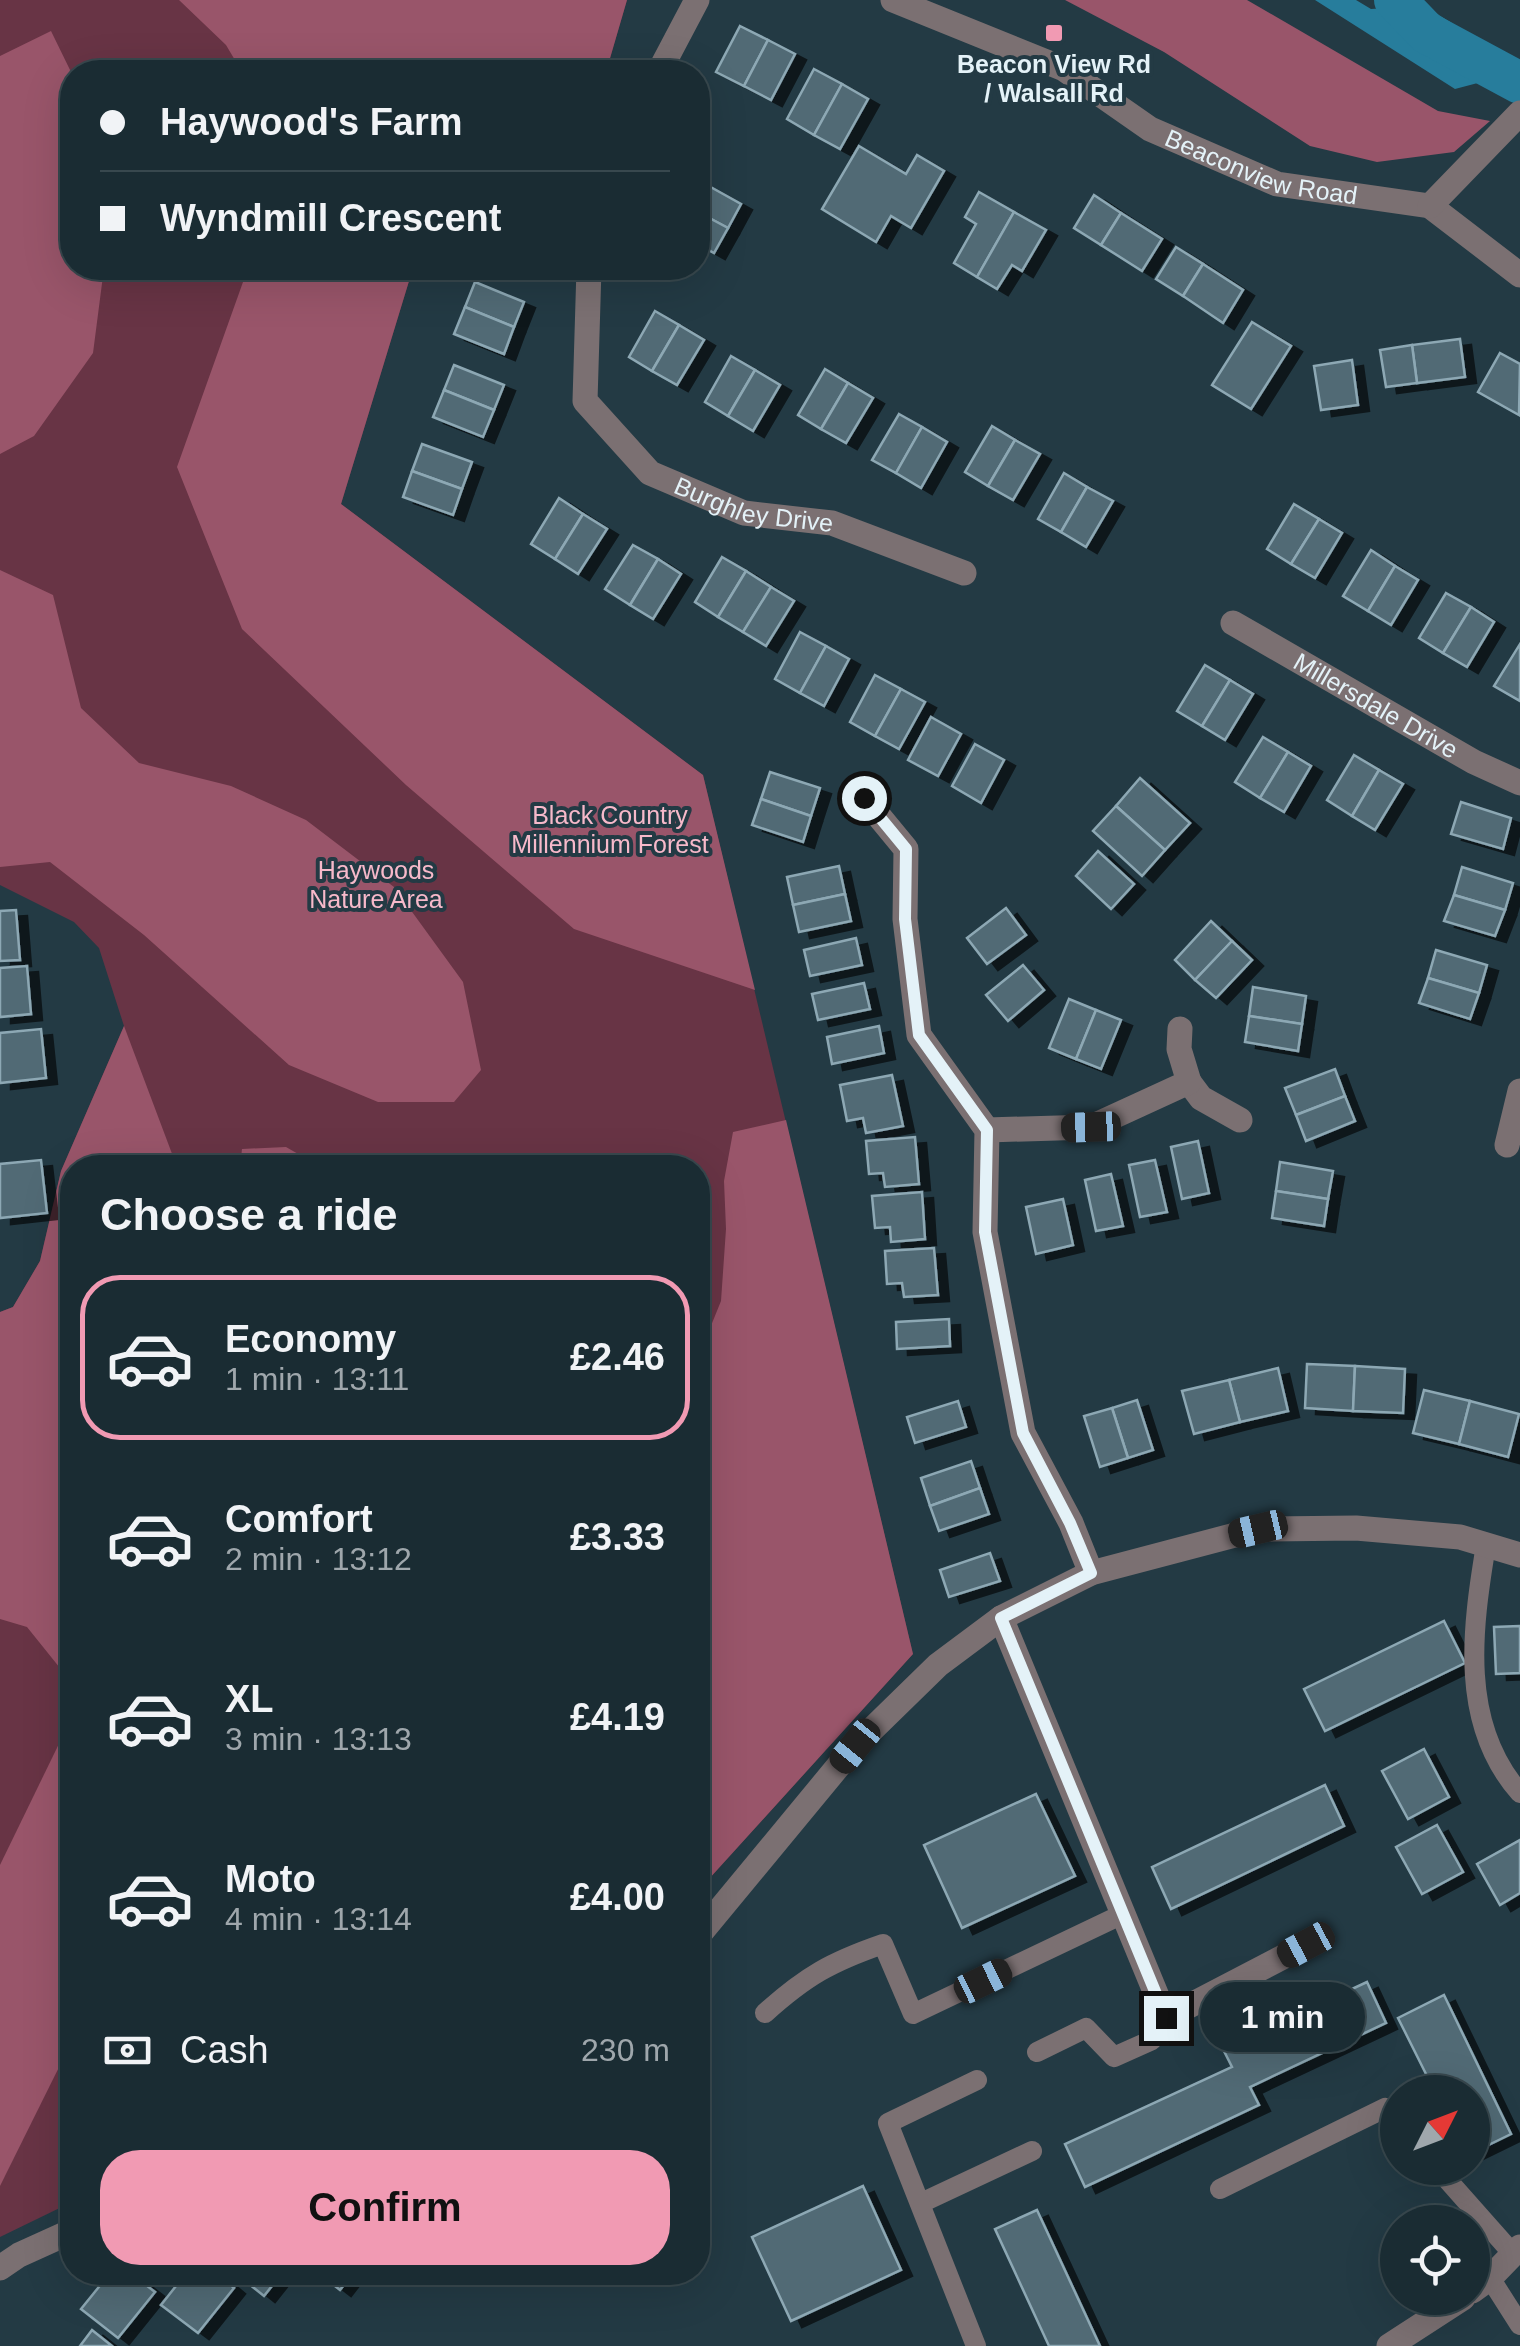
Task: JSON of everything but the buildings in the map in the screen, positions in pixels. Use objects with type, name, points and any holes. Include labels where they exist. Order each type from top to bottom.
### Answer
[{"type":"street","points":[[665,60],[697,0]]},
{"type":"street","name":"Beaconview Road","points":[[893,0],[1064,69],[1150,130],[1278,184],[1430,206],[1520,275]]},
{"type":"street","points":[[1430,206],[1520,112]]},
{"type":"street","name":"Burghley Drive","points":[[589,280],[585,401],[650,473],[744,513],[832,523],[964,573]]},
{"type":"street","name":"Millersdale Drive","points":[[1233,623],[1474,762],[1520,783]]},
{"type":"street","points":[[864,798],[906,849],[905,919],[919,1035],[987,1130],[985,1232],[1023,1433],[1091,1573]]},
{"type":"street","points":[[1180,1029],[1178,1049],[1189,1082],[1202,1098],[1240,1120]]},
{"type":"street","points":[[987,1130],[1091,1127],[1189,1082]]},
{"type":"street","points":[[1507,1145],[1520,1091]]},
{"type":"street","points":[[710,1921],[855,1746],[938,1665],[1001,1618],[1091,1573],[1258,1529],[1356,1528],[1460,1536],[1520,1556]]},
{"type":"street","points":[[1001,1618],[1166,2018],[1306,1945]]},
{"type":"street","points":[[0,2268],[60,2236]]},
{"type":"street","points":[[1490,2276],[1516,2251]]},
{"type":"street","points":[[1389,2346],[1437,2315]]},
{"type":"lane","points":[[1486,1545],[1474,1620],[1476,1696],[1488,1744],[1520,1793]]},
{"type":"lane","points":[[765,2013],[797,1984],[833,1961],[883,1944],[912,2014],[1124,1914]]},
{"type":"lane","points":[[1037,2052],[1086,2028],[1114,2057],[1152,2040],[1166,2018]]},
{"type":"lane","points":[[976,2080],[888,2123],[976,2346]]},
{"type":"lane","points":[[1220,2189],[1380,2110]]},
{"type":"lane","points":[[921,2203],[1032,2151]]},
{"type":"lane","points":[[1453,2185],[1516,2251]]},
{"type":"lane","points":[[1490,2293],[1520,2325]]},
{"type":"green space","name":"Haywoods Nature Area","points":[[0,0],[627,0],[610,60],[60,60],[60,280],[409,280],[341,504],[703,775],[913,1654],[710,1878],[710,1155],[68,1155],[124,1026],[99,948],[74,922],[0,885]]},
{"type":"green space","points":[[179,0],[627,0],[610,60],[235,60],[226,45]]},
{"type":"green space","points":[[1065,0],[1247,0],[1438,111],[1490,121],[1454,152],[1377,162],[1310,146],[1164,52]]},
{"type":"green space","points":[[51,31],[65,60],[60,60],[60,280],[102,280],[93,353],[34,436],[0,454],[0,56]]},
{"type":"green space","name":"Black Country Millennium Forest","points":[[244,280],[409,280],[341,504],[703,775],[755,990],[574,929],[406,785],[242,629],[177,467]]},
{"type":"green space","points":[[0,570],[53,595],[81,708],[139,763],[231,786],[306,820],[394,887],[463,982],[481,1070],[454,1102],[378,1102],[289,1065],[144,935],[50,862],[0,867]]},
{"type":"green space","points":[[124,1026],[172,1155],[68,1155]]},
{"type":"green space","points":[[786,1120],[913,1654],[710,1878],[710,1328],[721,1301],[726,1229],[724,1181],[733,1132]]},
{"type":"green space","points":[[286,1147],[300,1155],[241,1155],[242,1149]]},
{"type":"green space","name":"Haywoods Nature Area","points":[[60,1175],[60,2208],[0,2237],[0,1312],[13,1307],[40,1261]]},
{"type":"green space","points":[[60,1175],[60,1668],[27,1627],[0,1619],[0,1312],[13,1307],[40,1261]]},
{"type":"green space","points":[[60,1742],[60,2065],[0,2186],[0,1865]]},
{"type":"water","points":[[1315,0],[1356,0],[1371,9],[1386,8],[1380,0],[1415,0],[1482,42],[1508,75],[1455,89]]},
{"type":"waterway","points":[[1395,0],[1427,33],[1520,83]]},
{"type":"place","name":"Beacon View Rd / Walsall Rd","points":[[1054,33]]},
{"type":"route","points":[[864,798],[906,849],[905,919],[919,1035],[987,1130],[985,1232],[1023,1433],[1091,1573],[1001,1618],[1166,2018]]}]
